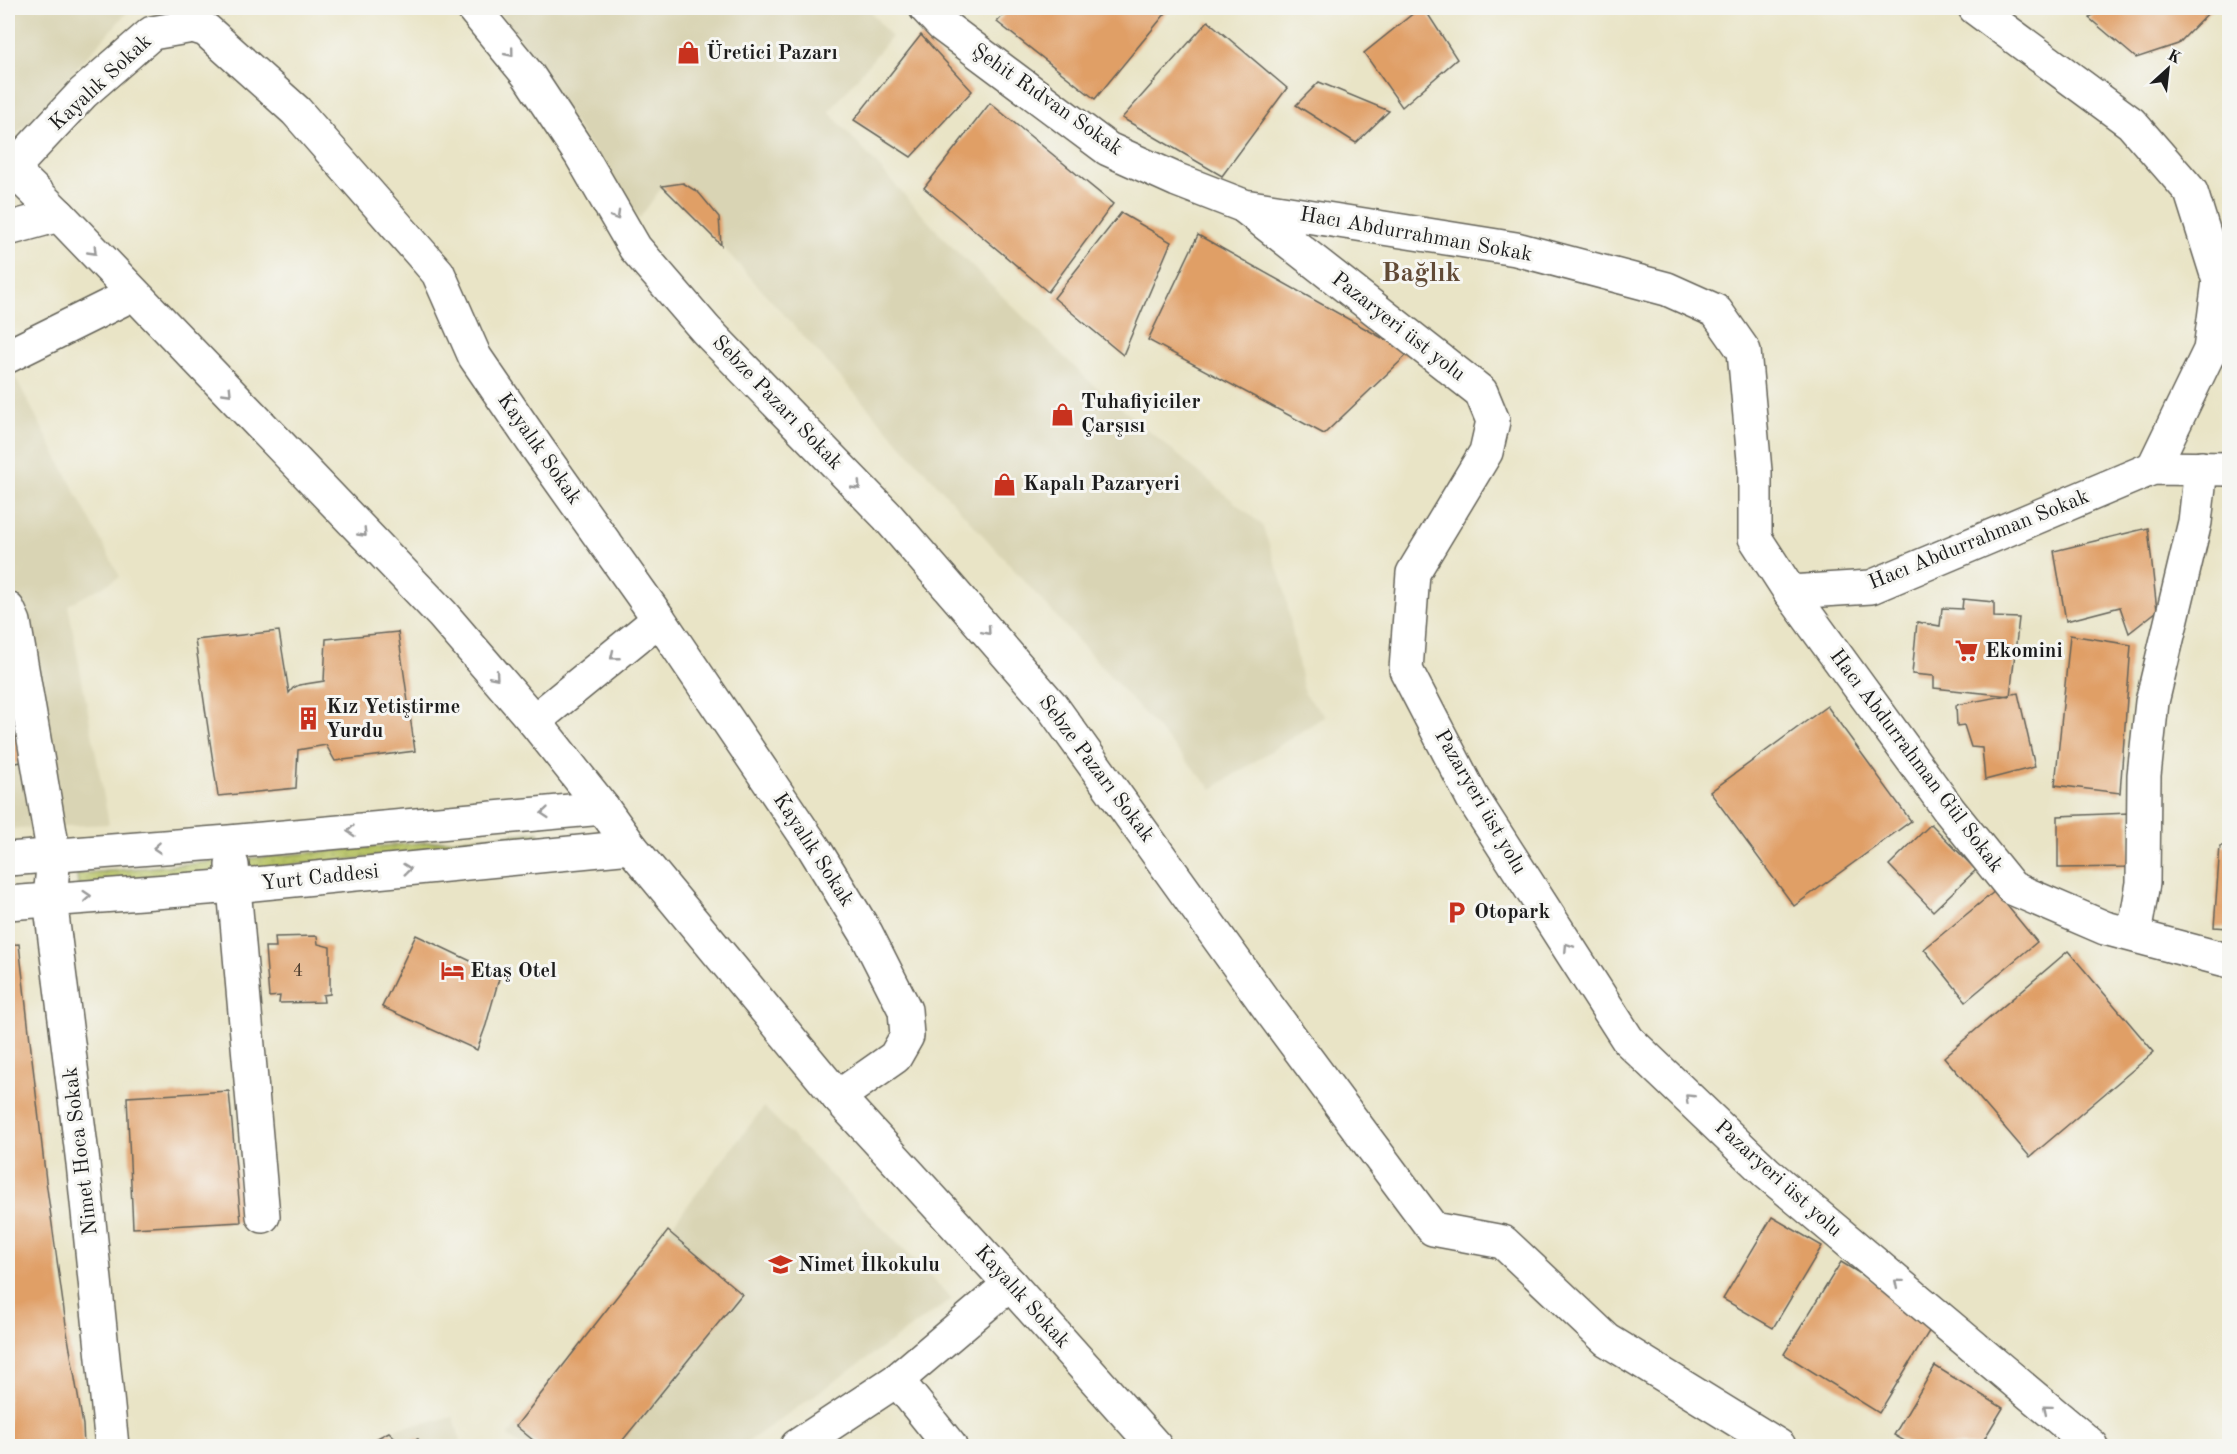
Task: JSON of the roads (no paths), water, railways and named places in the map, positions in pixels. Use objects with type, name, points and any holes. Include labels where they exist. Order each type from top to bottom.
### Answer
[{"type":"street","name":"Sebze Pazarı Sokak","points":[[472,8],[528,75],[581,155],[635,248],[706,330],[887,516],[1051,705],[1268,1007],[1433,1229],[1503,1242],[1607,1340],[1779,1446]]},
{"type":"street","name":"Şehit Rıdvan Sokak","points":[[927,8],[942,25],[1108,149],[1244,206]]},
{"type":"street","points":[[1975,8],[2131,123],[2191,192],[2219,281],[2210,350],[2153,468]]},
{"type":"street","name":"Kayalık Sokak","points":[[838,1097],[895,1057],[907,1036],[905,1010],[866,933],[814,848],[659,619],[475,357],[438,273],[296,111],[206,30],[193,26],[152,33],[83,93],[10,167],[59,215],[442,614],[534,722],[631,847],[838,1097],[1155,1446]]},
{"type":"street","name":"Hacı Abdurrahman Sokak","points":[[1244,206],[1516,249],[1667,289],[1716,311],[1744,351],[1755,471],[1755,538],[1791,592],[1871,587],[2153,468],[2215,469]]},
{"type":"street","name":"Pazaryeri üst yolu","points":[[1244,206],[1481,392],[1493,421],[1486,452],[1413,573],[1406,670],[1472,797],[1628,1040],[1767,1173],[2092,1446]]},
{"type":"street","points":[[8,229],[59,215]]},
{"type":"street","points":[[8,356],[133,294]]},
{"type":"street","points":[[2134,935],[2143,883],[2144,776],[2152,702],[2193,533],[2215,469]]},
{"type":"street","name":"Hacı Abdurrahman Gül Sokak","points":[[1791,592],[1949,810],[2012,888],[2105,928],[2229,961]]},
{"type":"street","name":"Nimet Hoca Sokak","points":[[8,609],[14,622],[54,856],[50,899],[83,1163],[112,1446]]},
{"type":"street","points":[[534,722],[659,619]]},
{"type":"street","name":"Yurt Caddesi","points":[[8,859],[229,842],[603,808]]},
{"type":"street","points":[[229,842],[263,1216]]},
{"type":"street","name":"Yurt Caddesi","points":[[8,903],[234,886],[631,847]]},
{"type":"street","points":[[797,1446],[897,1380],[1010,1284]]},
{"type":"street","points":[[897,1380],[950,1446]]},
{"type":"place","name":"Üretici Pazarı","points":[[688,53]]},
{"type":"place","name":"Tuhafiyiciler Çarşısı","points":[[1063,414]]},
{"type":"place","name":"Kapalı Pazaryeri","points":[[1005,484]]},
{"type":"place","name":"Ekomini","points":[[1967,651]]},
{"type":"place","name":"Kız Yetiştirme Yurdu","points":[[308,719]]},
{"type":"place","name":"Otopark","points":[[1456,912]]},
{"type":"place","name":"Etaş Otel","points":[[452,971]]},
{"type":"place","name":"Nimet İlkokulu","points":[[780,1265]]},
{"type":"district","name":"Bağlık","points":[[1421,273]]}]
